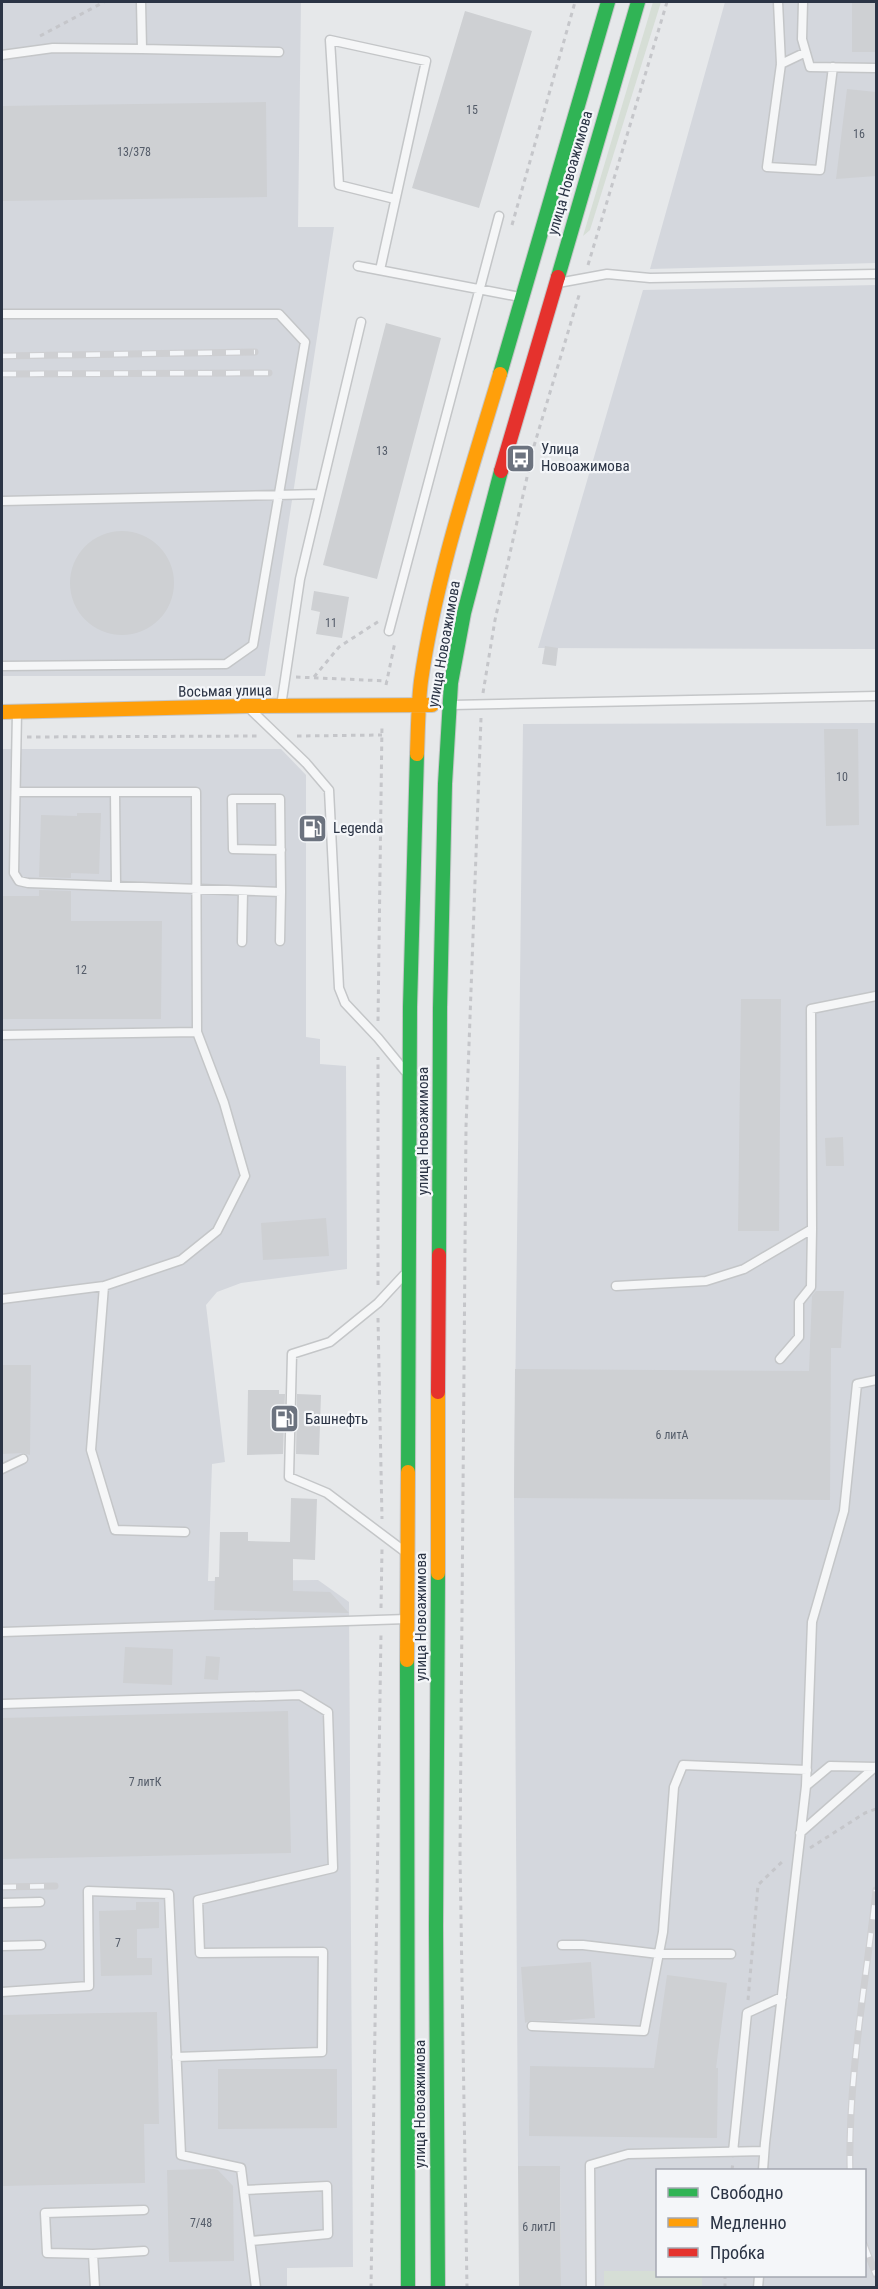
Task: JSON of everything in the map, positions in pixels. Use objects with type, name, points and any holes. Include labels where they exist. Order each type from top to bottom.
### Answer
[{"type":"main road","name":"улица Новоажимова","points":[[408,2288],[409,1077],[414,789],[418,705],[434,612],[453,534],[608,2]]},
{"type":"main road","name":"улица Новоажимова","points":[[438,2288],[436,1902],[440,1008],[449,705],[464,613],[483,535],[638,2]]},
{"type":"main road","name":"Восьмая улица","points":[[2,712],[248,706],[449,705]]},
{"type":"lane","points":[[141,2],[142,49]]},
{"type":"lane","points":[[778,2],[781,64],[767,167],[820,170],[833,67]]},
{"type":"lane","points":[[803,2],[802,39],[804,53],[810,67],[876,68]]},
{"type":"lane","points":[[380,270],[396,199],[426,62],[330,40],[339,185],[396,199]]},
{"type":"lane","points":[[2,55],[53,48],[279,52]]},
{"type":"lane","points":[[781,64],[804,53]]},
{"type":"lane","points":[[389,631],[499,216]]},
{"type":"lane","points":[[358,266],[521,298]]},
{"type":"lane","points":[[555,284],[607,274],[650,278],[876,274]]},
{"type":"lane","points":[[2,314],[279,314],[305,342],[253,645],[226,664],[2,666]]},
{"type":"lane","points":[[281,706],[300,579],[361,322]]},
{"type":"lane","points":[[2,501],[320,494]]},
{"type":"lane","points":[[449,705],[876,696]]},
{"type":"lane","points":[[248,706],[306,763],[329,790],[339,988],[345,1004],[378,1038],[409,1077]]},
{"type":"lane","points":[[17,712],[14,873],[19,881],[281,892]]},
{"type":"lane","points":[[2,1299],[104,1286],[181,1260],[217,1231],[245,1176],[224,1103],[197,1032],[196,792],[16,792]]},
{"type":"lane","points":[[115,792],[116,886]]},
{"type":"lane","points":[[280,941],[281,850],[280,799],[232,799],[233,849],[281,850]]},
{"type":"lane","points":[[242,942],[243,891]]},
{"type":"lane","points":[[780,1359],[799,1337],[799,1302],[811,1287],[811,1008],[876,996]]},
{"type":"lane","points":[[2,1035],[197,1032]]},
{"type":"lane","points":[[616,1286],[706,1281],[744,1269],[812,1229]]},
{"type":"lane","points":[[408,1270],[378,1303],[330,1342],[292,1354],[289,1477],[327,1493],[382,1532],[408,1554]]},
{"type":"lane","points":[[104,1286],[91,1450],[115,1530],[185,1532]]},
{"type":"lane","points":[[764,2169],[764,2151],[806,1786],[812,1622],[844,1511],[857,1384],[876,1380]]},
{"type":"lane","points":[[2,1469],[23,1459]]},
{"type":"lane","points":[[2,1632],[407,1619]]},
{"type":"lane","points":[[2,1704],[300,1695],[328,1712],[333,1868],[198,1900],[200,1953],[323,1952],[321,2052],[177,2057]]},
{"type":"lane","points":[[532,2026],[644,2031],[663,1932],[674,1787],[683,1764],[807,1770]]},
{"type":"lane","points":[[806,1786],[830,1766],[876,1767]]},
{"type":"lane","points":[[800,1833],[876,1767]]},
{"type":"lane","points":[[2,1992],[89,1986],[88,1891],[169,1894],[181,2155],[241,2168],[256,2288]]},
{"type":"lane","points":[[2,1903],[40,1902]]},
{"type":"lane","points":[[562,1945],[583,1945],[659,1954],[731,1954]]},
{"type":"lane","points":[[2,1946],[41,1946]]},
{"type":"lane","points":[[734,2152],[747,2013],[782,1997]]},
{"type":"lane","points":[[591,2288],[590,2165],[628,2154],[764,2151]]},
{"type":"lane","points":[[244,2190],[327,2186],[328,2234],[250,2241]]},
{"type":"lane","points":[[144,2210],[45,2213],[48,2253],[93,2254],[144,2251]]},
{"type":"lane","points":[[93,2254],[95,2288]]},
{"type":"path","points":[[20,52],[33,40],[104,2]]},
{"type":"path","points":[[467,2288],[460,1856],[466,1151],[481,704],[495,620],[534,446],[666,2]]},
{"type":"path","points":[[314,677],[339,647],[394,610]]},
{"type":"path","points":[[286,677],[387,681]]},
{"type":"path","points":[[16,737],[382,735]]},
{"type":"shaded area","points":[[2,2],[301,2],[298,227],[334,227],[265,676],[2,676]]},
{"type":"shaded area","points":[[653,2],[661,2],[590,230],[583,236]]},
{"type":"shaded area","points":[[725,2],[876,2],[876,263],[650,269]]},
{"type":"shaded area","points":[[876,285],[876,649],[538,648],[643,290]]},
{"type":"shaded area","points":[[876,723],[876,2287],[561,2287],[560,2166],[518,2166],[514,1498],[523,724]]},
{"type":"shaded area","points":[[2,749],[281,749],[306,775],[306,1037],[320,1039],[320,1064],[346,1066],[347,1269],[241,1283],[217,1292],[206,1305],[225,1462],[212,1464],[208,1581],[318,1580],[349,1602],[353,2267],[287,2268],[287,2287],[2,2287]]},
{"type":"shaded area","points":[[604,2271],[656,2271],[656,2277],[702,2277],[702,2287],[604,2287]]},
{"type":"building","points":[[852,2],[876,2],[876,52],[852,52]]},
{"type":"building","points":[[465,11],[532,31],[479,208],[412,188]]},
{"type":"building","points":[[847,89],[876,92],[876,176],[836,179]]},
{"type":"building","points":[[266,102],[267,197],[2,201],[2,106]]},
{"type":"building","points":[[386,323],[441,338],[377,579],[323,565]]},
{"type":"building","points":[[122,531],[142,535],[159,546],[170,563],[174,583],[170,603],[159,620],[142,631],[122,635],[102,631],[85,620],[74,603],[70,583],[74,563],[85,546],[102,535]]},
{"type":"building","points":[[314,591],[349,597],[342,638],[316,634],[320,612],[311,610]]},
{"type":"building","points":[[545,646],[558,648],[556,666],[542,664]]},
{"type":"building","points":[[824,729],[858,729],[859,825],[826,826]]},
{"type":"building","points":[[77,813],[101,813],[99,874],[71,873],[71,878],[39,877],[41,815],[77,816]]},
{"type":"building","points":[[39,890],[71,891],[71,921],[162,921],[161,1019],[2,1019],[2,896],[39,896]]},
{"type":"building","points":[[741,999],[781,999],[779,1231],[738,1231]]},
{"type":"building","points":[[843,1137],[844,1166],[826,1166],[825,1138]]},
{"type":"building","points":[[326,1218],[329,1256],[263,1260],[261,1223]]},
{"type":"building","points":[[816,1291],[844,1291],[841,1348],[831,1348],[830,1500],[514,1498],[515,1369],[809,1371],[812,1296]]},
{"type":"building","points":[[2,1365],[31,1365],[30,1455],[2,1454]]},
{"type":"building","points":[[248,1390],[279,1390],[279,1394],[285,1394],[283,1454],[247,1455]]},
{"type":"building","points":[[297,1394],[321,1395],[319,1455],[296,1454]]},
{"type":"building","points":[[291,1498],[317,1499],[315,1560],[293,1559],[293,1591],[330,1592],[349,1613],[214,1610],[215,1577],[219,1577],[220,1532],[248,1532],[248,1541],[290,1542]]},
{"type":"building","points":[[125,1647],[173,1649],[172,1685],[123,1683]]},
{"type":"building","points":[[206,1656],[220,1657],[218,1680],[204,1679]]},
{"type":"building","points":[[288,1711],[291,1853],[2,1859],[2,1718]]},
{"type":"building","points":[[136,1902],[159,1902],[159,1928],[137,1929],[137,1958],[152,1958],[152,1975],[101,1976],[99,1911],[136,1910]]},
{"type":"building","points":[[591,1962],[595,2018],[532,2020],[525,2023],[521,1967]]},
{"type":"building","points":[[667,1975],[727,1983],[716,2068],[718,2068],[717,2138],[529,2136],[530,2066],[654,2068]]},
{"type":"building","points":[[157,2012],[159,2124],[144,2124],[145,2183],[2,2186],[2,2015]]},
{"type":"building","points":[[218,2069],[337,2069],[337,2128],[218,2129]]},
{"type":"building","points":[[518,2166],[560,2166],[561,2288],[519,2288]]},
{"type":"building","points":[[167,2170],[218,2170],[233,2186],[234,2261],[169,2262]]},
{"type":"railway","points":[[2,356],[255,352]]},
{"type":"railway","points":[[2,374],[269,373]]},
{"type":"railway","points":[[2,1887],[55,1886]]},
{"type":"railway","points":[[850,2169],[852,2100],[858,2030],[876,1890]]},
{"type":"railway","points":[[866,2249],[876,2275]]},
{"type":"traffic: fast","points":[[500,374],[608,2]]},
{"type":"traffic: fast","points":[[558,277],[638,2]]},
{"type":"traffic: fast","points":[[439,1255],[440,1008],[445,784],[451,683],[464,613],[501,471]]},
{"type":"traffic: fast","points":[[408,1472],[410,1007],[417,754]]},
{"type":"traffic: fast","points":[[438,1573],[436,1926],[438,2288]]},
{"type":"traffic: fast","points":[[407,1660],[408,2288]]},
{"type":"traffic: slow","points":[[417,754],[421,681],[435,603],[500,374]]},
{"type":"traffic: slow","points":[[2,712],[248,706],[432,705]]},
{"type":"traffic: slow","points":[[438,1392],[438,1573]]},
{"type":"traffic: slow","points":[[407,1660],[408,1472]]},
{"type":"traffic: jam","points":[[501,471],[558,277]]},
{"type":"traffic: jam","points":[[438,1392],[439,1255]]},
{"type":"place","name":"Улица Новоажимова","points":[[520,458]]},
{"type":"place","name":"Legenda","points":[[312,828]]},
{"type":"place","name":"Башнефть","points":[[284,1419]]}]
